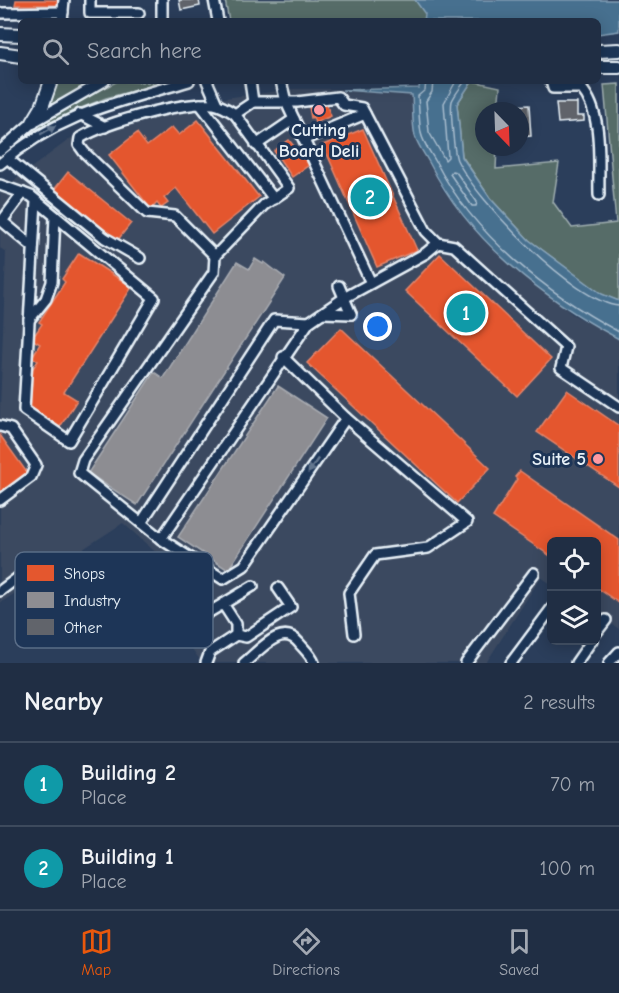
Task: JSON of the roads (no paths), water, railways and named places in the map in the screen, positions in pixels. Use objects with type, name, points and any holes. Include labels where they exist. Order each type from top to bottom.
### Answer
[{"type":"main road","points":[[0,34],[18,35]]},
{"type":"main road","points":[[601,51],[619,50]]},
{"type":"main road","points":[[0,53],[18,56]]},
{"type":"main road","points":[[601,67],[619,67]]},
{"type":"main road","points":[[33,122],[42,107],[50,84]]},
{"type":"street","points":[[0,13],[63,17],[64,0]]},
{"type":"street","points":[[90,0],[90,13],[139,13]]},
{"type":"street","points":[[162,0],[162,18]]},
{"type":"street","points":[[214,0],[217,18]]},
{"type":"street","points":[[2,158],[33,122],[99,84]]},
{"type":"street","points":[[2,158],[80,114],[119,100],[178,84]]},
{"type":"street","points":[[208,84],[217,104]]},
{"type":"street","points":[[250,84],[253,102]]},
{"type":"street","points":[[282,84],[286,102],[371,283]]},
{"type":"street","points":[[552,84],[553,88],[583,84],[596,116],[599,195]]},
{"type":"street","points":[[235,114],[253,102],[286,102],[338,97],[344,105],[362,108],[426,231],[438,243],[454,246],[566,347],[561,368],[619,407]]},
{"type":"street","points":[[200,104],[274,198]]},
{"type":"street","points":[[183,552],[141,523],[79,473],[82,460],[214,272],[215,256],[274,198],[289,188],[235,114],[217,104],[200,104],[105,127],[80,138],[79,145],[84,152],[147,213],[175,216],[215,256]]},
{"type":"street","points":[[80,114],[105,127]]},
{"type":"street","points":[[305,139],[365,114]]},
{"type":"street","points":[[256,144],[294,119]]},
{"type":"street","points":[[2,158],[105,238],[140,258]]},
{"type":"street","points":[[0,185],[23,193],[36,201],[154,298],[69,441],[24,410],[36,201]]},
{"type":"street","points":[[23,193],[2,221],[33,248]]},
{"type":"street","points":[[29,320],[46,299],[52,282],[56,216]]},
{"type":"street","points":[[161,538],[309,322],[344,298],[426,253],[438,243]]},
{"type":"street","points":[[323,313],[351,314],[339,286]]},
{"type":"street","points":[[141,523],[274,320],[309,322]]},
{"type":"street","points":[[283,357],[346,418],[467,522],[428,548],[375,555],[349,593],[354,634]]},
{"type":"street","points":[[213,572],[224,579],[244,567],[346,418]]},
{"type":"street","points":[[0,426],[11,429],[36,465],[31,477],[0,500]]},
{"type":"street","points":[[466,663],[534,573]]},
{"type":"street","points":[[0,591],[15,580]]},
{"type":"street","points":[[213,610],[253,586]]},
{"type":"street","points":[[206,663],[210,652],[236,635],[246,637],[291,607],[278,588]]},
{"type":"street","points":[[223,604],[236,624],[236,635]]},
{"type":"street","points":[[511,663],[547,615]]},
{"type":"street","points":[[601,627],[606,620]]},
{"type":"street","points":[[244,663],[278,636],[286,633],[293,636],[314,663]]},
{"type":"street","points":[[576,663],[589,645]]},
{"type":"street","points":[[609,663],[619,652]]},
{"type":"water","points":[[415,0],[619,0],[619,31],[601,34],[601,18],[424,18],[425,14]]},
{"type":"water","points":[[420,84],[470,84],[457,104],[462,157],[490,198],[529,240],[602,294],[619,301],[619,339],[563,306],[537,286],[487,243],[465,218],[446,192],[416,140],[412,95],[342,90],[419,88]]},
{"type":"place","name":"Cutting Board Deli","points":[[319,110]]},
{"type":"place","name":"Building 1","points":[[370,197]]},
{"type":"place","name":"Building 2","points":[[466,313]]},
{"type":"place","name":"Suite 5","points":[[598,459]]}]
